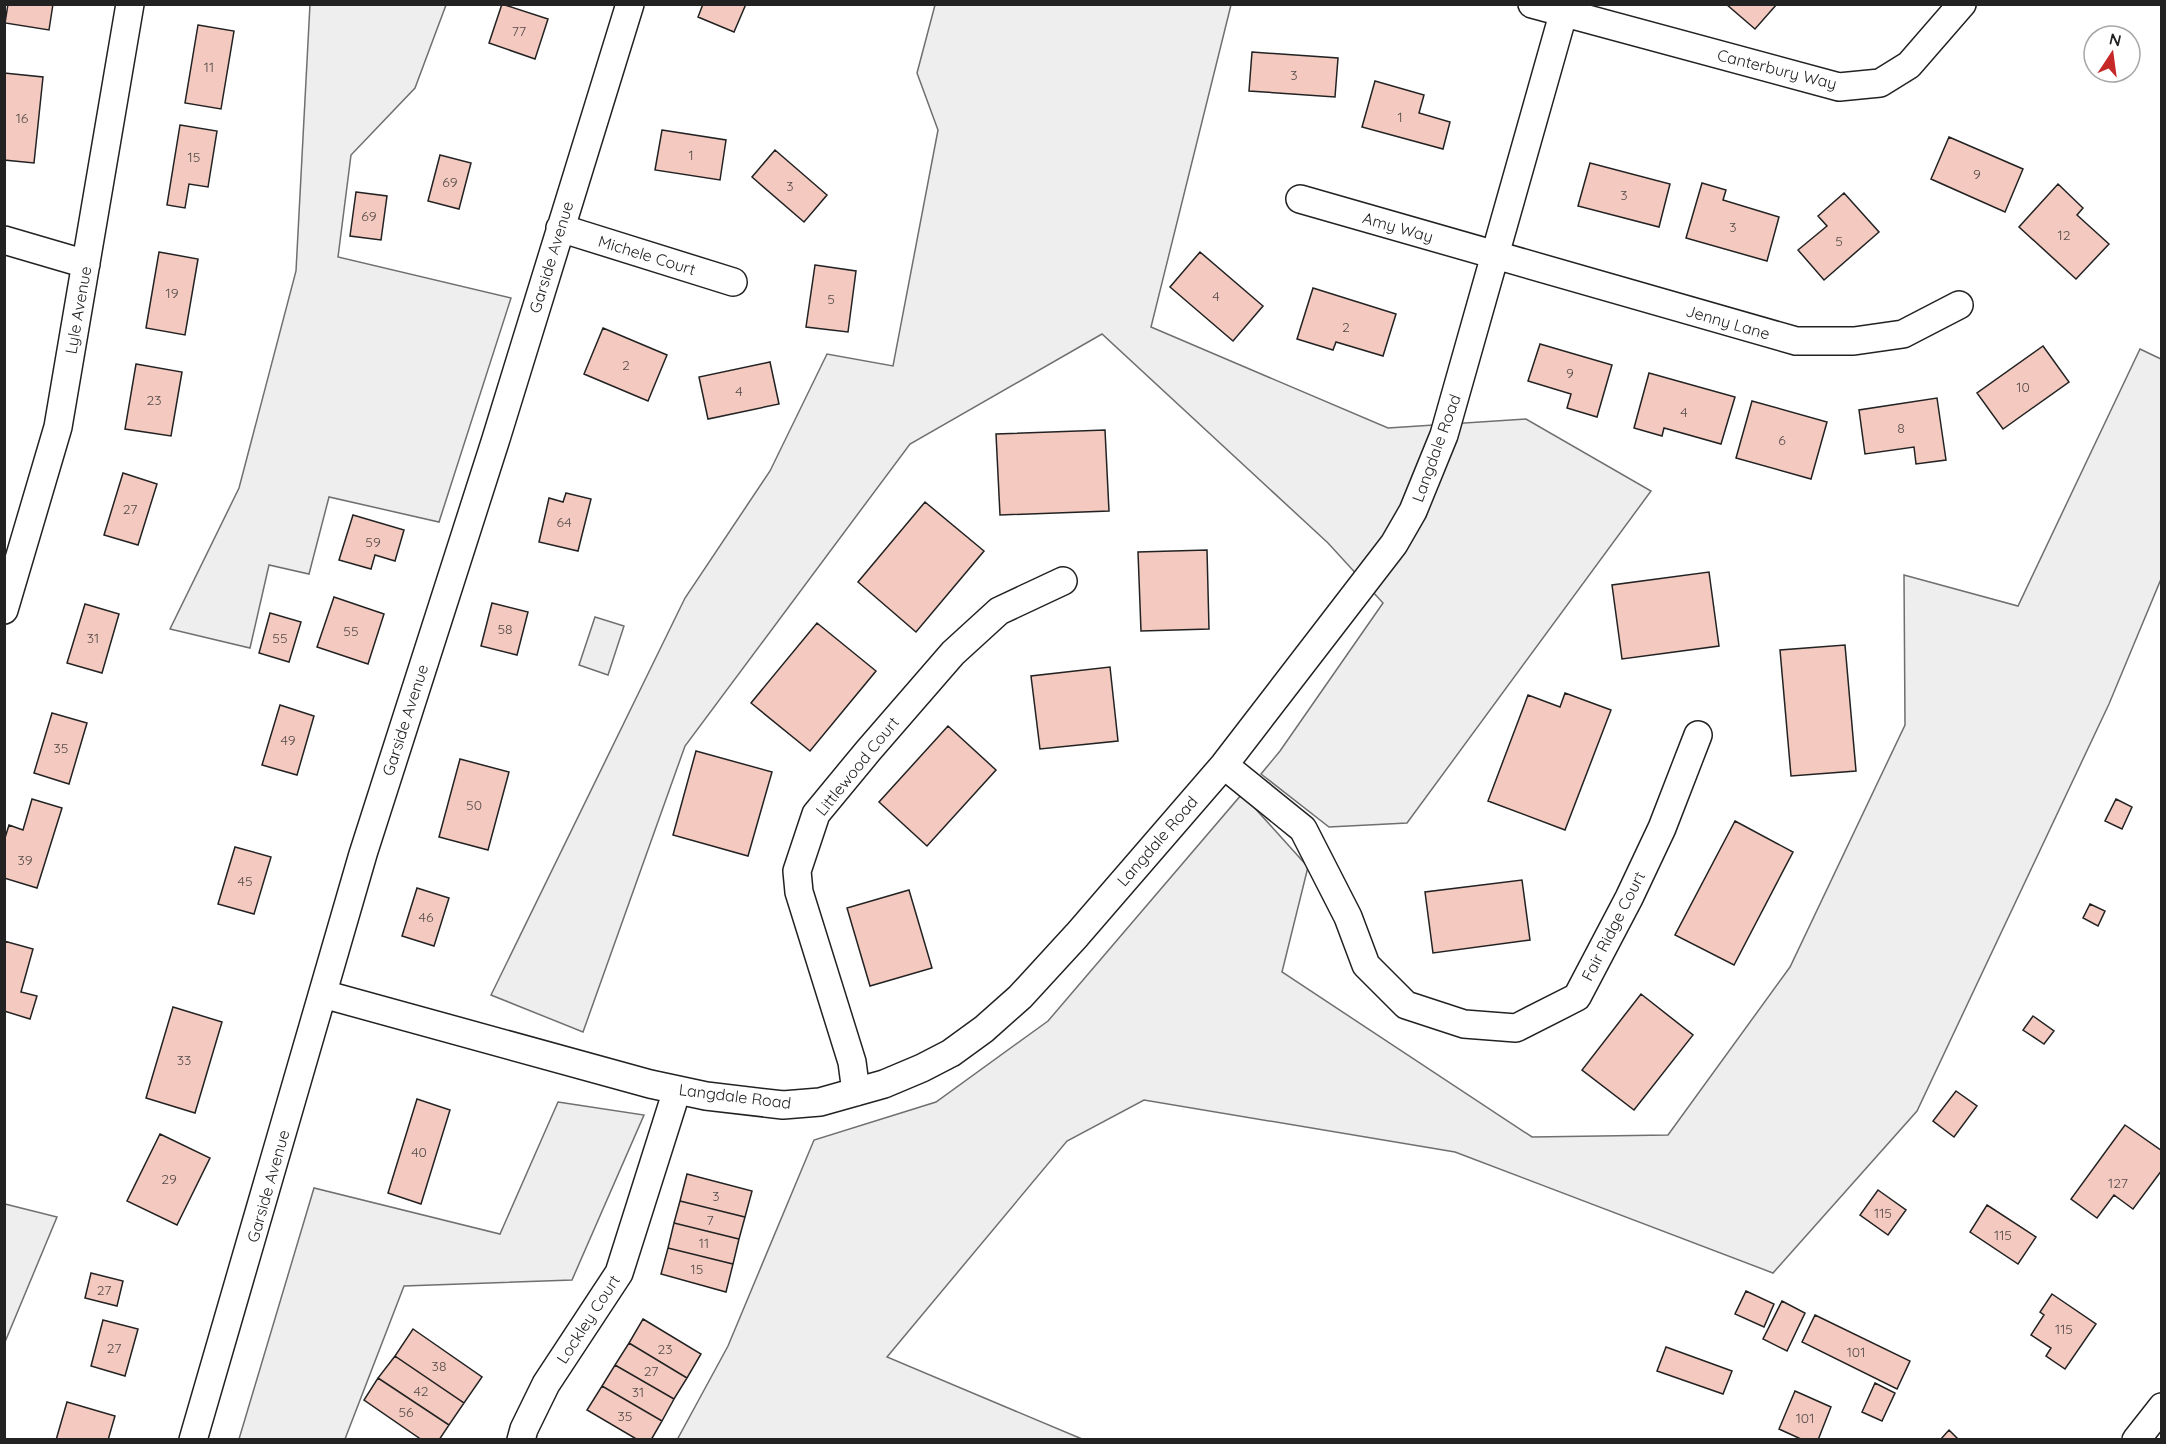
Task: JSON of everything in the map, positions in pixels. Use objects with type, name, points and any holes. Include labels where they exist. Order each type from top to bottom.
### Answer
[{"type":"street","name":"Lyle Avenue","points":[[4,610],[58,427],[130,4]]},
{"type":"street","name":"Garside Avenue","points":[[193,1440],[363,854],[495,442],[630,4]]},
{"type":"street","name":"Canterbury Way","points":[[1532,4],[1565,9],[1839,87],[1880,83],[1909,65],[1962,4]]},
{"type":"street","name":"Langdale Road","points":[[323,994],[677,1090],[706,1096],[783,1105],[819,1102],[884,1084],[951,1053],[984,1029],[1020,997],[1077,935],[1224,765],[1362,589],[1394,544],[1413,511],[1444,435],[1565,9]]},
{"type":"street","name":"Amy Way","points":[[1300,199],[1495,256]]},
{"type":"street","name":"Michele Court","points":[[560,228],[734,282]]},
{"type":"street","points":[[4,240],[86,264]]},
{"type":"street","name":"Jenny Lane","points":[[1495,256],[1796,341],[1854,341],[1903,334],[1959,305]]},
{"type":"street","name":"Littlewood Court","points":[[856,1092],[852,1062],[799,892],[797,871],[816,814],[867,751],[953,653],[999,611],[1063,581]]},
{"type":"street","name":"Fair Ridge Court","points":[[1224,765],[1303,829],[1348,918],[1366,965],[1407,1005],[1464,1024],[1516,1028],[1577,997],[1629,898],[1662,828],[1698,735]]},
{"type":"street","name":"Lockley Court","points":[[521,1440],[546,1384],[619,1273],[677,1090]]},
{"type":"street","points":[[2136,1440],[2162,1407]]},
{"type":"shaded area","points":[[310,4],[446,5],[415,88],[351,155],[338,257],[511,298],[439,522],[329,497],[309,574],[269,565],[250,648],[170,629],[239,488],[296,271]]},
{"type":"shaded area","points":[[935,5],[1231,5],[1151,327],[1388,428],[1526,419],[1651,491],[1407,823],[1329,827],[1261,774],[1280,751],[1383,603],[1328,543],[1102,334],[910,444],[685,746],[583,1032],[491,995],[685,598],[770,471],[827,354],[893,366],[938,130],[917,73]]},
{"type":"shaded area","points":[[2140,349],[2161,359],[2161,579],[2109,704],[1917,1111],[1773,1273],[1455,1152],[1144,1100],[1067,1141],[887,1357],[1082,1439],[677,1440],[728,1346],[814,1140],[936,1102],[1048,1021],[1242,794],[1308,867],[1282,972],[1532,1137],[1668,1135],[1790,967],[1905,725],[1904,575],[2018,606]]},
{"type":"shaded area","points":[[595,617],[624,626],[608,675],[579,665]]},
{"type":"shaded area","points":[[558,1102],[644,1115],[572,1280],[404,1286],[345,1439],[239,1439],[314,1188],[500,1234]]},
{"type":"shaded area","points":[[4,1204],[57,1217],[5,1342]]},
{"type":"building","points":[[8,4],[53,4],[49,30],[5,23]]},
{"type":"building","points":[[502,4],[548,19],[535,59],[489,43]]},
{"type":"building","points":[[703,4],[746,4],[734,32],[698,17]]},
{"type":"building","points":[[1726,4],[1777,4],[1755,29]]},
{"type":"building","points":[[198,25],[234,31],[221,109],[185,103]]},
{"type":"building","points":[[1252,52],[1338,58],[1335,97],[1249,91]]},
{"type":"building","points":[[4,73],[43,77],[34,163],[4,160]]},
{"type":"building","points":[[1375,81],[1424,95],[1419,113],[1450,122],[1443,149],[1362,127]]},
{"type":"building","points":[[180,125],[217,131],[208,187],[189,184],[185,208],[167,205]]},
{"type":"building","points":[[662,130],[726,140],[720,180],[655,170]]},
{"type":"building","points":[[1949,137],[2023,169],[2005,212],[1931,179]]},
{"type":"building","points":[[775,150],[827,195],[804,222],[752,177]]},
{"type":"building","points":[[440,155],[471,163],[459,209],[428,201]]},
{"type":"building","points":[[1590,163],[1670,184],[1659,227],[1578,206]]},
{"type":"building","points":[[1702,183],[1726,190],[1723,200],[1779,217],[1767,261],[1686,238]]},
{"type":"building","points":[[2058,184],[2083,208],[2077,215],[2109,244],[2076,279],[2019,227]]},
{"type":"building","points":[[356,192],[387,196],[381,240],[350,236]]},
{"type":"building","points":[[1844,193],[1879,232],[1824,280],[1798,250],[1827,226],[1818,216]]},
{"type":"building","points":[[159,252],[198,259],[185,335],[146,328]]},
{"type":"building","points":[[1200,252],[1263,306],[1233,341],[1170,287]]},
{"type":"building","points":[[815,265],[856,271],[848,332],[806,327]]},
{"type":"building","points":[[1313,288],[1396,314],[1383,356],[1336,342],[1333,350],[1297,339]]},
{"type":"building","points":[[603,328],[667,355],[648,401],[584,374]]},
{"type":"building","points":[[1540,344],[1612,365],[1597,417],[1567,408],[1571,394],[1528,381]]},
{"type":"building","points":[[2043,346],[2069,382],[2003,429],[1977,393]]},
{"type":"building","points":[[770,362],[779,404],[708,419],[699,377]]},
{"type":"building","points":[[136,364],[182,372],[171,436],[125,429]]},
{"type":"building","points":[[1649,373],[1735,397],[1721,444],[1664,428],[1662,436],[1634,428]]},
{"type":"building","points":[[1937,398],[1946,460],[1916,464],[1914,447],[1865,454],[1859,410]]},
{"type":"building","points":[[1752,401],[1827,422],[1811,479],[1736,458]]},
{"type":"building","points":[[1105,430],[1109,511],[1000,515],[996,434]]},
{"type":"building","points":[[123,473],[157,484],[138,545],[104,535]]},
{"type":"building","points":[[566,493],[591,499],[578,551],[539,542],[549,498],[563,502]]},
{"type":"building","points":[[925,502],[984,551],[916,632],[858,582]]},
{"type":"building","points":[[353,515],[404,530],[395,561],[375,555],[371,569],[339,560]]},
{"type":"building","points":[[1207,550],[1209,629],[1141,631],[1138,552]]},
{"type":"building","points":[[1709,572],[1719,646],[1622,659],[1612,585]]},
{"type":"building","points":[[334,597],[384,614],[368,664],[317,647]]},
{"type":"building","points":[[492,603],[528,612],[517,655],[481,646]]},
{"type":"building","points":[[85,604],[119,614],[102,673],[67,663]]},
{"type":"building","points":[[270,613],[301,622],[289,662],[259,653]]},
{"type":"building","points":[[817,623],[876,671],[810,751],[751,703]]},
{"type":"building","points":[[1845,645],[1856,771],[1791,776],[1780,650]]},
{"type":"building","points":[[1110,667],[1118,741],[1040,749],[1031,676]]},
{"type":"building","points":[[1565,693],[1611,710],[1565,830],[1488,801],[1528,695],[1560,707]]},
{"type":"building","points":[[280,705],[314,716],[297,775],[262,765]]},
{"type":"building","points":[[52,713],[87,723],[69,784],[34,773]]},
{"type":"building","points":[[948,726],[996,770],[927,846],[879,802]]},
{"type":"building","points":[[696,751],[772,772],[748,856],[673,835]]},
{"type":"building","points":[[460,759],[509,772],[488,850],[439,837]]},
{"type":"building","points":[[32,799],[62,808],[37,888],[4,878],[4,841],[9,825],[23,830]]},
{"type":"building","points":[[2116,799],[2132,807],[2122,829],[2105,821]]},
{"type":"building","points":[[1735,821],[1793,852],[1734,965],[1675,935]]},
{"type":"building","points":[[235,847],[271,857],[254,914],[218,904]]},
{"type":"building","points":[[1522,880],[1530,940],[1433,953],[1425,892]]},
{"type":"building","points":[[417,888],[449,898],[434,946],[402,936]]},
{"type":"building","points":[[909,890],[932,968],[870,986],[847,908]]},
{"type":"building","points":[[2090,904],[2105,911],[2098,926],[2083,918]]},
{"type":"building","points":[[4,941],[33,949],[21,992],[37,996],[30,1019],[4,1011]]},
{"type":"building","points":[[1641,994],[1693,1035],[1634,1110],[1582,1070]]},
{"type":"building","points":[[173,1007],[222,1022],[195,1113],[146,1098]]},
{"type":"building","points":[[2033,1016],[2054,1031],[2044,1044],[2023,1030]]},
{"type":"building","points":[[1956,1091],[1977,1106],[1954,1137],[1933,1121]]},
{"type":"building","points":[[417,1099],[450,1110],[421,1204],[388,1193]]},
{"type":"building","points":[[2125,1125],[2162,1151],[2162,1170],[2133,1209],[2114,1195],[2097,1218],[2071,1199]]},
{"type":"building","points":[[160,1134],[210,1158],[177,1225],[127,1201]]},
{"type":"building","points":[[687,1174],[752,1191],[745,1217],[680,1201]]},
{"type":"building","points":[[1878,1190],[1906,1210],[1888,1235],[1860,1215]]},
{"type":"building","points":[[680,1201],[745,1217],[739,1239],[674,1223]]},
{"type":"building","points":[[1987,1205],[2036,1237],[2018,1264],[1970,1232]]},
{"type":"building","points":[[674,1223],[739,1239],[733,1264],[668,1248]]},
{"type":"building","points":[[668,1248],[733,1264],[726,1292],[661,1274]]},
{"type":"building","points":[[91,1273],[123,1281],[117,1306],[85,1298]]},
{"type":"building","points":[[1746,1291],[1774,1304],[1764,1327],[1735,1314]]},
{"type":"building","points":[[2052,1294],[2096,1324],[2065,1369],[2046,1356],[2051,1348],[2031,1335],[2044,1315],[2040,1312]]},
{"type":"building","points":[[1782,1301],[1805,1313],[1787,1351],[1763,1339]]},
{"type":"building","points":[[1815,1315],[1910,1361],[1897,1389],[1802,1342]]},
{"type":"building","points":[[643,1319],[701,1354],[687,1378],[629,1343]]},
{"type":"building","points":[[103,1320],[138,1329],[125,1376],[91,1366]]},
{"type":"building","points":[[413,1329],[482,1377],[464,1403],[395,1356]]},
{"type":"building","points":[[629,1343],[687,1378],[674,1399],[615,1365]]},
{"type":"building","points":[[1666,1347],[1732,1371],[1723,1394],[1657,1371]]},
{"type":"building","points":[[395,1356],[464,1403],[449,1425],[378,1378]]},
{"type":"building","points":[[615,1365],[674,1399],[662,1421],[602,1386]]},
{"type":"building","points":[[378,1378],[449,1425],[439,1440],[422,1440],[364,1400]]},
{"type":"building","points":[[1875,1383],[1895,1393],[1882,1421],[1862,1412]]},
{"type":"building","points":[[602,1386],[662,1421],[651,1440],[638,1440],[587,1410]]},
{"type":"building","points":[[1795,1391],[1831,1407],[1818,1440],[1803,1440],[1779,1429]]},
{"type":"building","points":[[67,1402],[115,1416],[108,1440],[56,1440]]},
{"type":"building","points":[[1949,1430],[1959,1440],[1940,1440]]}]
